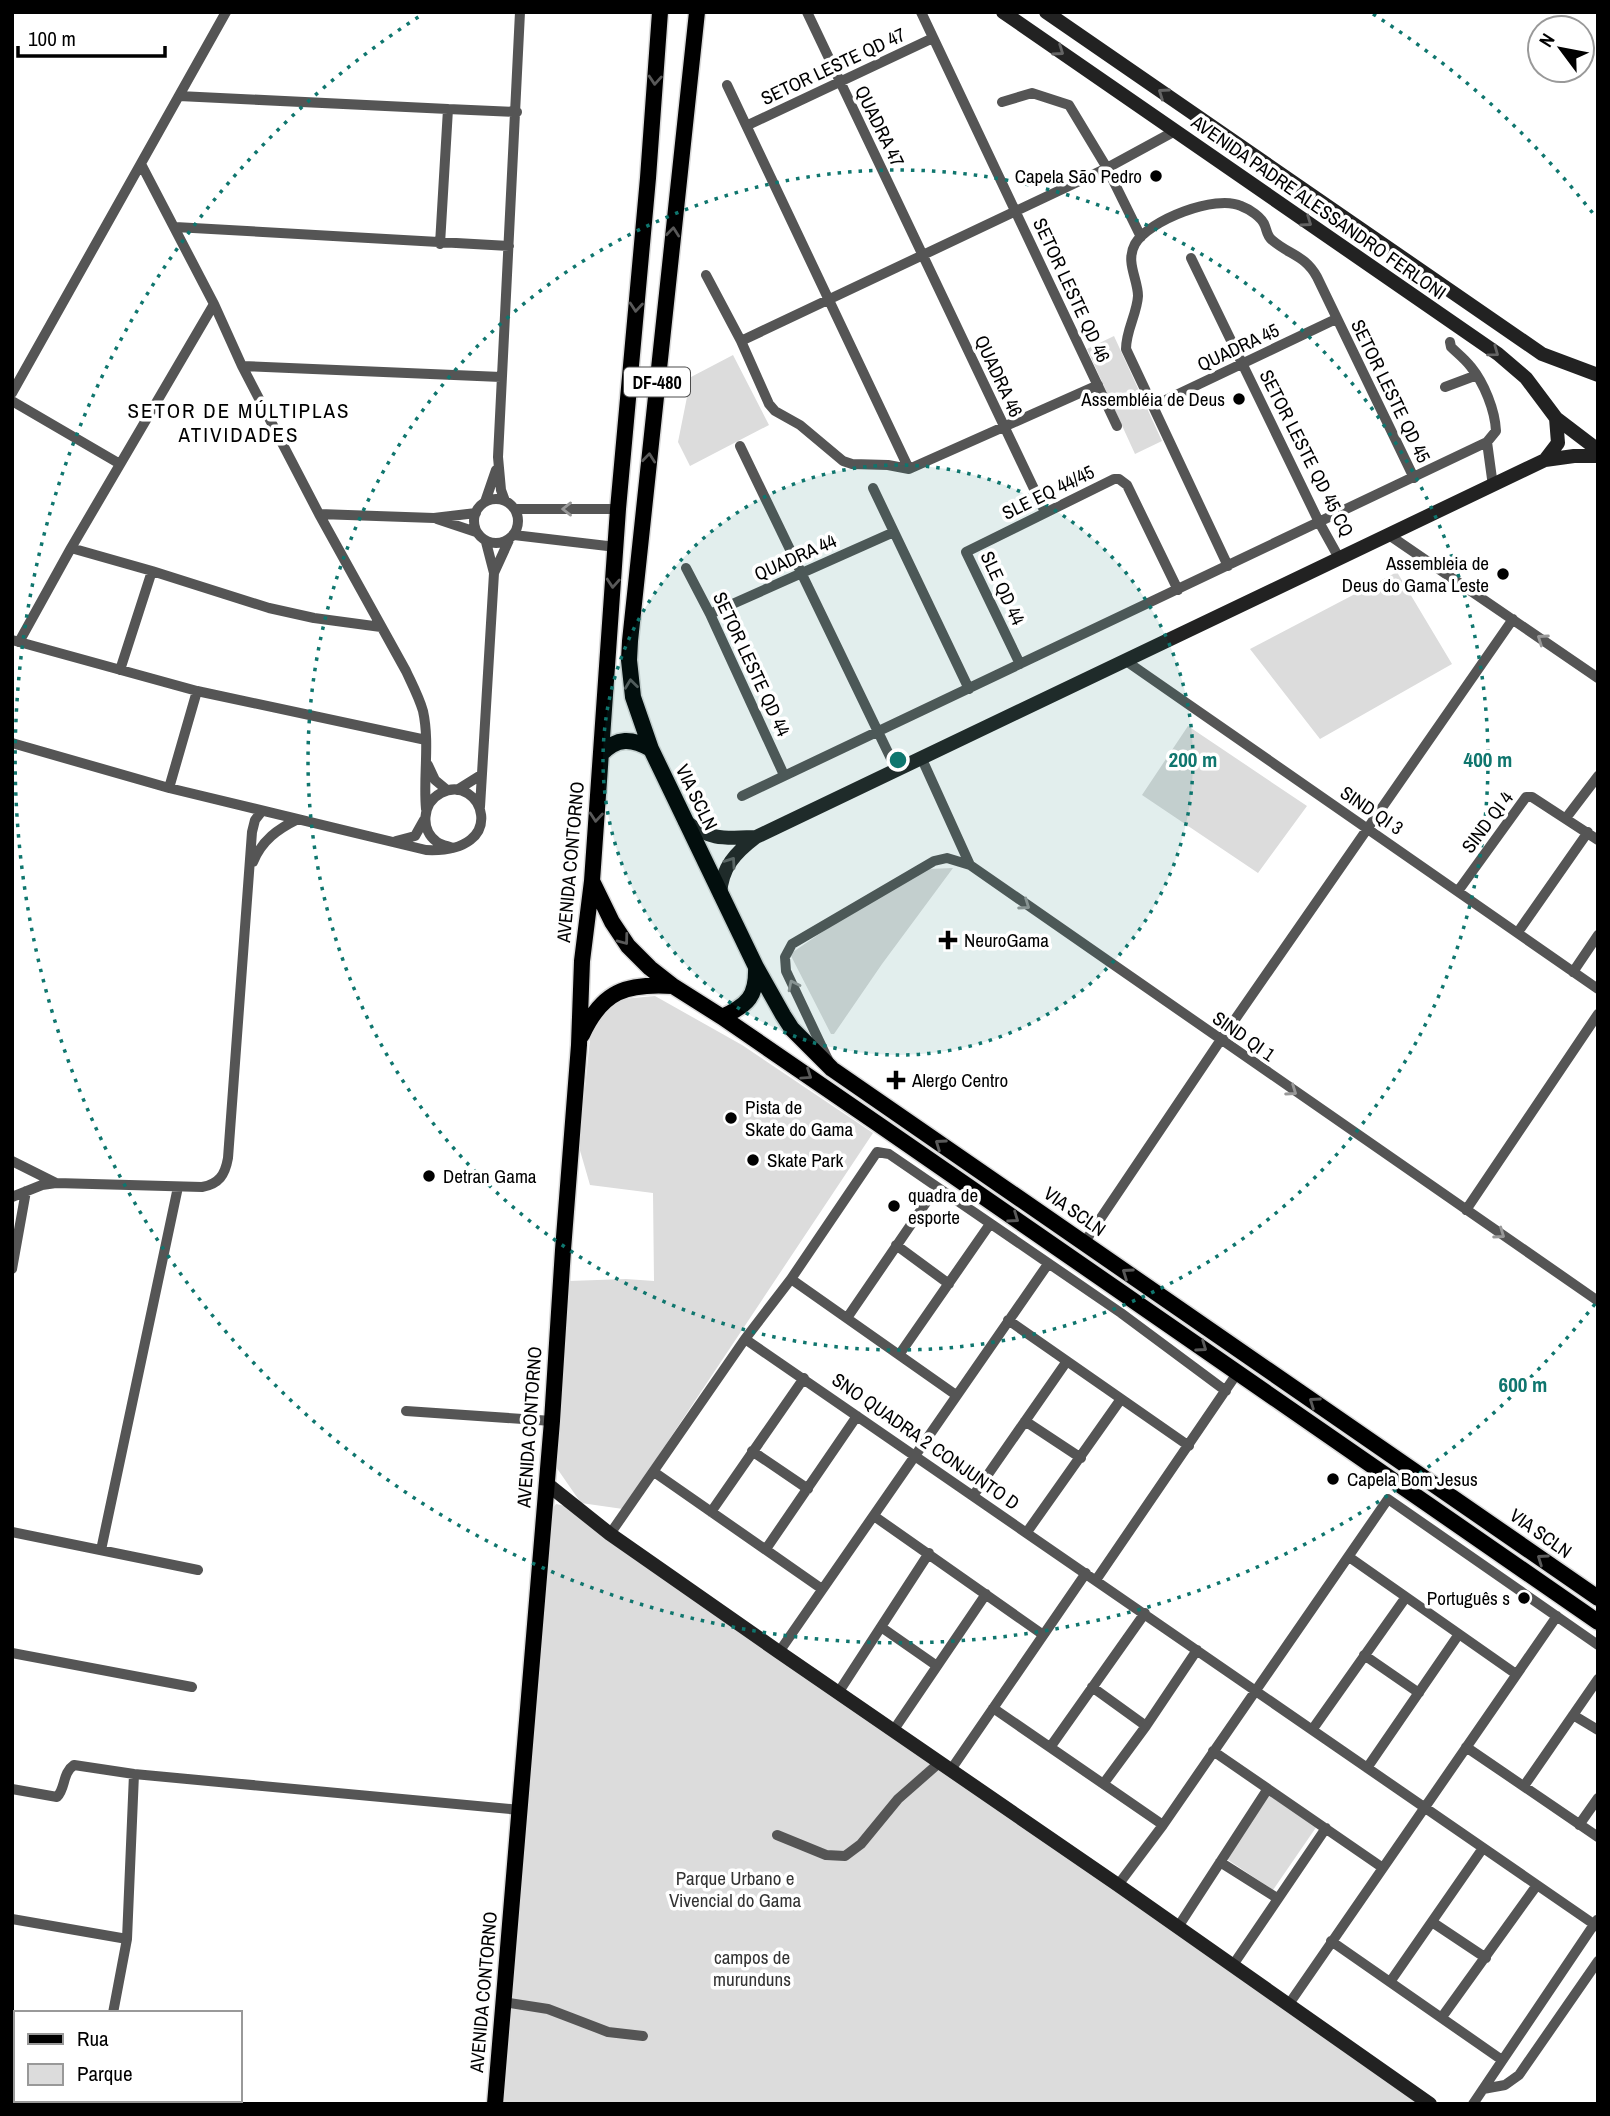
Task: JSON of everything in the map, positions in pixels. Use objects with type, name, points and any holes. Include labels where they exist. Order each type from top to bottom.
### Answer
[{"type":"main road","name":"DF-480","points":[[601,754],[618,509],[660,12]]},
{"type":"main road","name":"DF-480","points":[[651,750],[636,711],[629,660],[698,12]]},
{"type":"main road","name":"AVENIDA PADRE ALESSANDRO FERLONI","points":[[1003,12],[1498,355],[1527,378],[1556,418],[1598,450]]},
{"type":"main road","name":"AVENIDA PADRE ALESSANDRO FERLONI","points":[[1046,12],[1542,354],[1598,375]]},
{"type":"main road","points":[[1096,76],[1098,64],[1110,57]]},
{"type":"main road","points":[[1254,186],[1265,180],[1268,173],[1267,164]]},
{"type":"main road","points":[[1275,200],[1278,187],[1290,180]]},
{"type":"main road","points":[[1408,292],[1420,281],[1422,271]]},
{"type":"main road","points":[[1527,378],[1530,363],[1542,354]]},
{"type":"main road","points":[[627,407],[635,399],[640,399],[645,400],[654,411]]},
{"type":"main road","points":[[1545,460],[1558,443],[1556,418]]},
{"type":"main road","points":[[720,894],[721,880],[730,860],[756,836],[1545,460],[1598,456]]},
{"type":"main road","points":[[601,754],[608,746],[626,740],[651,750]]},
{"type":"main road","name":"VIA SCLN","points":[[651,750],[756,967],[792,1030],[832,1069],[1598,1598]]},
{"type":"main road","name":"AVENIDA CONTORNO","points":[[495,2104],[552,1421],[579,1041],[582,961],[592,881],[601,754]]},
{"type":"main road","points":[[685,821],[698,831],[716,838],[756,836]]},
{"type":"main road","name":"VIA SCLN","points":[[592,881],[620,935],[638,957],[673,986],[878,1124],[1598,1622]]},
{"type":"main road","points":[[722,1017],[740,1007],[752,995],[756,967]]},
{"type":"main road","points":[[579,1041],[595,1012],[613,994],[626,988],[673,986]]},
{"type":"main road","points":[[854,1108],[864,1101],[867,1093]]},
{"type":"main road","points":[[878,1124],[879,1112],[887,1107]]},
{"type":"main road","points":[[1339,1443],[1348,1434],[1350,1427]]},
{"type":"main road","points":[[1357,1455],[1360,1445],[1369,1440]]},
{"type":"main road","points":[[546,1483],[610,1534],[1430,2104]]},
{"type":"street","points":[[12,393],[226,12]]},
{"type":"street","points":[[505,501],[501,490],[498,457],[520,12]]},
{"type":"street","name":"QUADRA 47","points":[[807,12],[924,254]]},
{"type":"street","name":"SETOR LESTE QD 47","points":[[920,12],[1015,210]]},
{"type":"street","name":"SETOR LESTE QD 47","points":[[748,125],[933,38]]},
{"type":"street","name":"SETOR LESTE QD 47","points":[[727,85],[829,299]]},
{"type":"street","points":[[1002,102],[1032,93],[1069,104],[1107,168],[1141,237],[1132,250],[1131,265],[1138,294],[1126,337],[1126,349],[1228,566]]},
{"type":"street","points":[[179,96],[517,112]]},
{"type":"street","points":[[440,244],[448,109]]},
{"type":"street","points":[[741,341],[1107,168],[1175,131]]},
{"type":"street","points":[[141,164],[214,304],[242,366],[416,693],[422,710],[426,740],[425,815],[429,834],[438,843],[453,848]]},
{"type":"street","name":"SETOR LESTE QD 45","points":[[1141,237],[1163,221],[1218,202],[1230,201],[1262,220],[1271,240],[1304,259],[1311,268],[1414,478]]},
{"type":"street","name":"SETOR LESTE QD 46","points":[[1015,210],[1117,426]]},
{"type":"street","points":[[174,227],[509,246]]},
{"type":"street","name":"QUADRA 46","points":[[924,254],[1045,512]]},
{"type":"street","points":[[1191,258],[1243,365]]},
{"type":"street","points":[[706,275],[741,341],[769,404],[775,411],[800,425],[843,461],[852,464],[909,468],[1098,386]]},
{"type":"street","points":[[829,299],[909,468]]},
{"type":"street","points":[[214,304],[16,641],[197,691],[426,740]]},
{"type":"street","name":"QUADRA 45","points":[[1153,406],[1336,319]]},
{"type":"street","points":[[1450,342],[1451,347],[1477,374],[1495,422],[1496,430],[1487,442],[1493,485]]},
{"type":"street","name":"SETOR LESTE QD 45 CQ","points":[[1243,365],[1339,558]]},
{"type":"street","points":[[242,366],[502,377]]},
{"type":"street","points":[[1445,387],[1477,374]]},
{"type":"street","points":[[12,401],[120,464]]},
{"type":"street","name":"SETOR LESTE QD 45","points":[[742,796],[1487,442]]},
{"type":"street","points":[[740,446],[895,769]]},
{"type":"street","points":[[476,532],[474,519],[485,502],[498,457]]},
{"type":"street","name":"SLE EQ 44/45","points":[[992,539],[1114,479],[1124,482],[1178,590]]},
{"type":"street","points":[[873,488],[969,689]]},
{"type":"street","points":[[485,502],[495,499],[505,501],[515,509],[519,518],[494,573]]},
{"type":"street","points":[[515,509],[618,509]]},
{"type":"street","points":[[319,514],[434,518],[476,513]]},
{"type":"street","points":[[12,743],[169,788],[426,850],[453,848],[469,843],[480,830],[482,818],[481,775],[494,573],[486,542],[476,532],[434,518]]},
{"type":"street","name":"QUADRA 44","points":[[710,614],[894,532]]},
{"type":"street","points":[[1389,535],[1598,678]]},
{"type":"street","points":[[486,542],[498,544],[512,538],[616,547]]},
{"type":"street","name":"SLE QD 44","points":[[992,539],[967,551],[967,554],[1020,664]]},
{"type":"street","points":[[71,548],[294,614],[382,627]]},
{"type":"street","name":"SETOR LESTE QD 44","points":[[686,568],[784,775]]},
{"type":"street","points":[[120,670],[152,571]]},
{"type":"street","points":[[1084,1243],[1220,1041],[1513,619]]},
{"type":"street","name":"SIND QI 3","points":[[1126,661],[1598,989]]},
{"type":"street","points":[[169,788],[197,691]]},
{"type":"street","points":[[921,757],[970,865]]},
{"type":"street","points":[[426,759],[435,780],[474,799],[480,807]]},
{"type":"street","points":[[390,841],[415,836],[431,801],[481,775]]},
{"type":"street","points":[[1566,818],[1598,776]]},
{"type":"street","name":"SIND QI 4","points":[[1458,891],[1526,797],[1532,797],[1598,840]]},
{"type":"street","points":[[12,1197],[56,1184],[178,1187],[210,1185],[222,1177],[226,1168],[253,825],[262,811]]},
{"type":"street","points":[[249,871],[256,855],[275,831],[298,818]]},
{"type":"street","points":[[1518,932],[1588,832]]},
{"type":"street","points":[[832,1069],[786,971],[785,957],[792,944],[934,861],[947,858],[970,865]]},
{"type":"street","name":"SIND QI 1","points":[[970,865],[1598,1301]]},
{"type":"street","points":[[1573,972],[1598,935]]},
{"type":"street","points":[[1465,1210],[1598,1014]]},
{"type":"street","points":[[610,1534],[745,1339],[791,1279],[874,1154],[881,1152],[889,1154],[1121,1313],[1226,1391]]},
{"type":"street","points":[[12,1161],[56,1184]]},
{"type":"street","points":[[101,1550],[178,1187]]},
{"type":"street","points":[[847,1318],[936,1188]]},
{"type":"street","points":[[12,1269],[26,1191]]},
{"type":"street","points":[[899,1355],[990,1224]]},
{"type":"street","points":[[896,1245],[949,1284]]},
{"type":"street","points":[[779,1652],[1048,1265]]},
{"type":"street","points":[[791,1279],[957,1395]]},
{"type":"street","points":[[1008,1320],[1189,1446]]},
{"type":"street","name":"SNO QUADRA 2 CONJUNTO D","points":[[745,1339],[1536,1885],[1596,1923]]},
{"type":"street","points":[[973,1496],[1067,1361]]},
{"type":"street","points":[[777,1835],[825,1855],[845,1856],[861,1844],[898,1799],[944,1767],[993,1708],[1042,1634],[1091,1576],[1189,1446],[1238,1372]]},
{"type":"street","points":[[711,1512],[804,1378]]},
{"type":"street","points":[[1027,1532],[1121,1399]]},
{"type":"street","points":[[406,1410],[552,1421]]},
{"type":"street","points":[[766,1549],[857,1416]]},
{"type":"street","points":[[1025,1421],[1081,1458]]},
{"type":"street","points":[[752,1451],[808,1489]]},
{"type":"street","points":[[653,1472],[822,1589]]},
{"type":"street","points":[[1118,1885],[1163,1825],[1388,1499],[1598,1645]]},
{"type":"street","points":[[874,1516],[1042,1634]]},
{"type":"street","points":[[12,1532],[198,1570]]},
{"type":"street","points":[[838,1693],[929,1553]]},
{"type":"street","points":[[1349,1557],[1517,1674]]},
{"type":"street","points":[[893,1731],[986,1594]]},
{"type":"street","points":[[1311,1730],[1406,1597]]},
{"type":"street","points":[[1051,1746],[1144,1613]]},
{"type":"street","points":[[1289,2004],[1557,1616]]},
{"type":"street","points":[[881,1626],[937,1666]]},
{"type":"street","points":[[1367,1768],[1459,1634]]},
{"type":"street","points":[[1104,1783],[1197,1650]]},
{"type":"street","points":[[12,1653],[192,1687]]},
{"type":"street","points":[[1364,1655],[1419,1693]]},
{"type":"street","points":[[1524,1786],[1598,1679]]},
{"type":"street","points":[[1092,1687],[1146,1726]]},
{"type":"street","points":[[993,1708],[1163,1825]]},
{"type":"street","points":[[1573,1714],[1598,1730]]},
{"type":"street","points":[[1466,1747],[1598,1838]]},
{"type":"street","points":[[1213,1751],[1383,1868]]},
{"type":"street","points":[[12,1789],[57,1797],[69,1768],[74,1765],[134,1774],[520,1810]]},
{"type":"street","points":[[113,2011],[127,1939],[134,1774]]},
{"type":"street","points":[[1178,1927],[1267,1790]]},
{"type":"street","points":[[1579,1825],[1598,1798]]},
{"type":"street","points":[[1233,1965],[1325,1828]]},
{"type":"street","points":[[1390,1982],[1483,1848]]},
{"type":"street","points":[[1220,1862],[1276,1898]]},
{"type":"street","points":[[1442,2017],[1536,1885]]},
{"type":"street","points":[[12,1919],[127,1939]]},
{"type":"street","points":[[1432,1922],[1486,1958]]},
{"type":"street","points":[[1473,2104],[1596,1923]]},
{"type":"street","points":[[1331,1941],[1502,2060]]},
{"type":"street","points":[[1483,2089],[1505,2085],[1519,2075],[1598,1961]]},
{"type":"street","points":[[503,2002],[548,2009],[608,2032],[643,2036]]},
{"type":"green space","points":[[1114,336],[1162,441],[1135,454],[1087,349]]},
{"type":"green space","points":[[733,355],[769,425],[690,466],[678,442],[691,377]]},
{"type":"green space","points":[[1397,572],[1452,664],[1320,739],[1250,649]]},
{"type":"green space","points":[[1188,726],[1307,806],[1258,873],[1142,795]]},
{"type":"green space","points":[[953,868],[834,1034],[831,1034],[790,954],[850,913],[928,869]]},
{"type":"green space","points":[[655,996],[742,1045],[873,1133],[623,1509],[581,1503],[554,1464],[569,1281],[654,1281],[653,1193],[590,1185],[579,1147],[591,1029],[611,1000]]},
{"type":"green space","name":"Parque Urbano e Vivencial do Gama","points":[[556,1504],[565,1506],[1423,2104],[501,2104],[550,1512]]},
{"type":"green space","points":[[1267,1794],[1317,1826],[1273,1890],[1225,1858]]},
{"type":"place","name":"Capela São Pedro","points":[[1156,176]]},
{"type":"place","name":"Assembléia de Deus","points":[[1239,399]]},
{"type":"place","name":"Assembleia de Deus do Gama Leste","points":[[1503,574]]},
{"type":"place","name":"NeuroGama","points":[[948,940]]},
{"type":"place","name":"Alergo Centro","points":[[896,1080]]},
{"type":"place","name":"Pista de Skate do Gama","points":[[731,1118]]},
{"type":"place","name":"Skate Park","points":[[753,1160]]},
{"type":"place","name":"Detran Gama","points":[[429,1176]]},
{"type":"place","name":"quadra de esporte","points":[[894,1206]]},
{"type":"place","name":"Capela Bom Jesus","points":[[1333,1479]]},
{"type":"place","name":"Português s","points":[[1524,1598]]},
{"type":"district","name":"SETOR DE MÚLTIPLAS ATIVIDADES","points":[[239,422]]},
{"type":"park label","name":"campos de murunduns","points":[[752,1968]]}]
